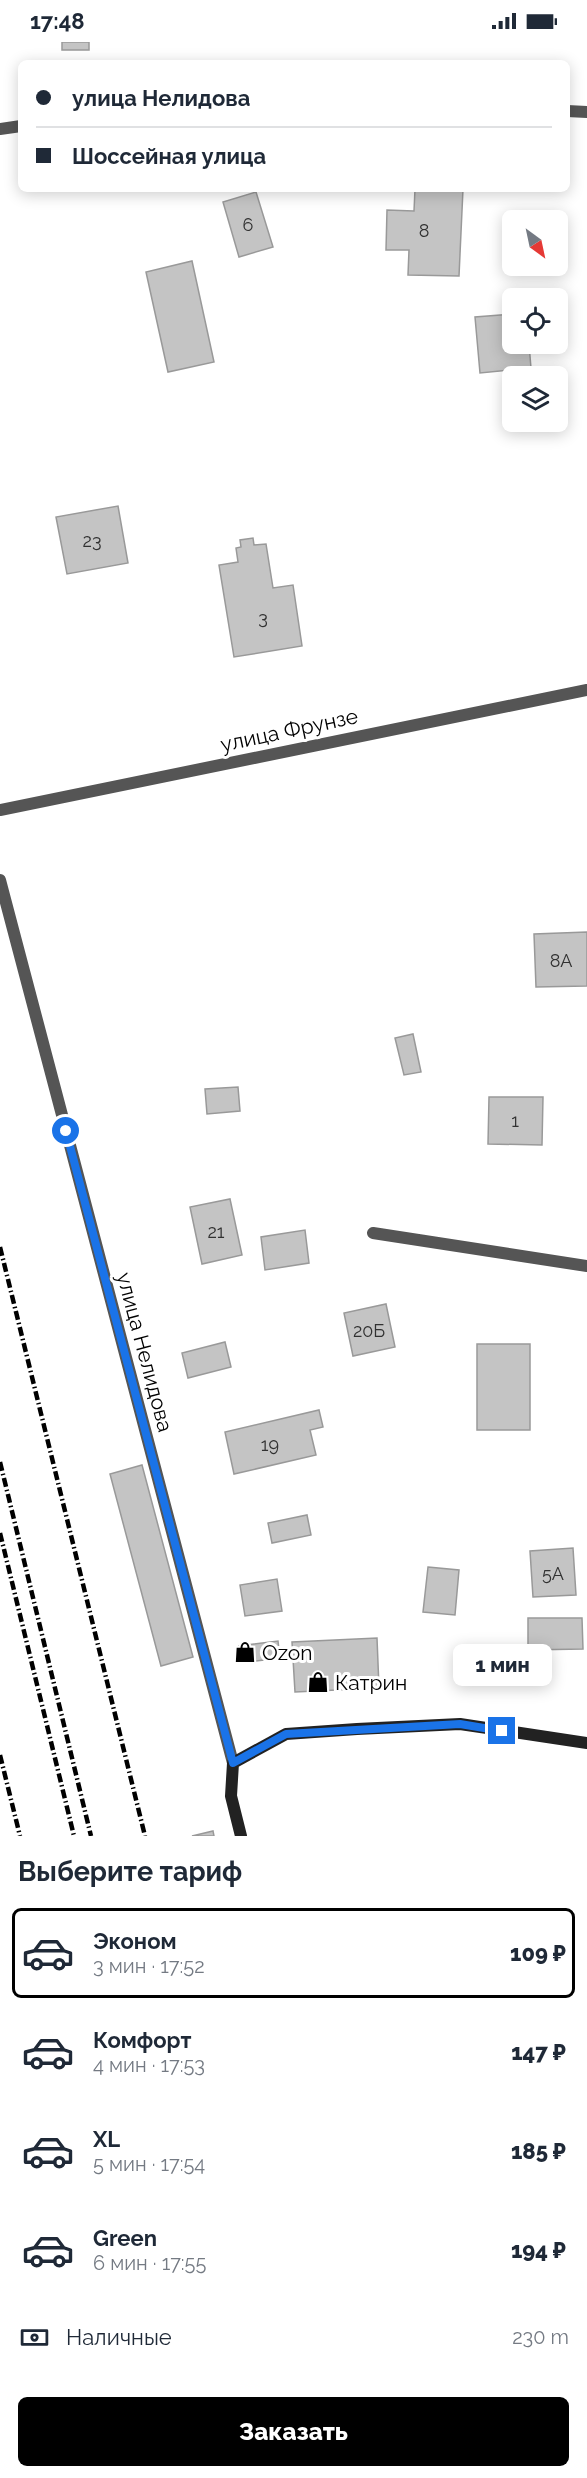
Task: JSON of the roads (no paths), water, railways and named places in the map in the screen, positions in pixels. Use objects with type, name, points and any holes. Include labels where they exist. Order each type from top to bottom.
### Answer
[{"type":"main road","points":[[233,1763],[286,1734],[357,1729],[460,1724],[587,1743]]},
{"type":"main road","name":"улица Нелидова","points":[[233,1763],[231,1796],[241,1836]]},
{"type":"street","points":[[570,111],[587,112]]},
{"type":"street","points":[[0,129],[18,126]]},
{"type":"street","name":"улица Фрунзе","points":[[0,810],[587,690]]},
{"type":"street","name":"улица Нелидова","points":[[0,880],[233,1763]]},
{"type":"street","points":[[373,1233],[587,1266]]},
{"type":"railway","points":[[0,1247],[145,1836]]},
{"type":"railway","points":[[0,1462],[91,1836]]},
{"type":"railway","points":[[0,1533],[74,1836]]},
{"type":"railway","points":[[0,1755],[20,1836]]},
{"type":"place","name":"Ozon","points":[[245,1652]]},
{"type":"place","name":"Катрин","points":[[318,1682]]}]
